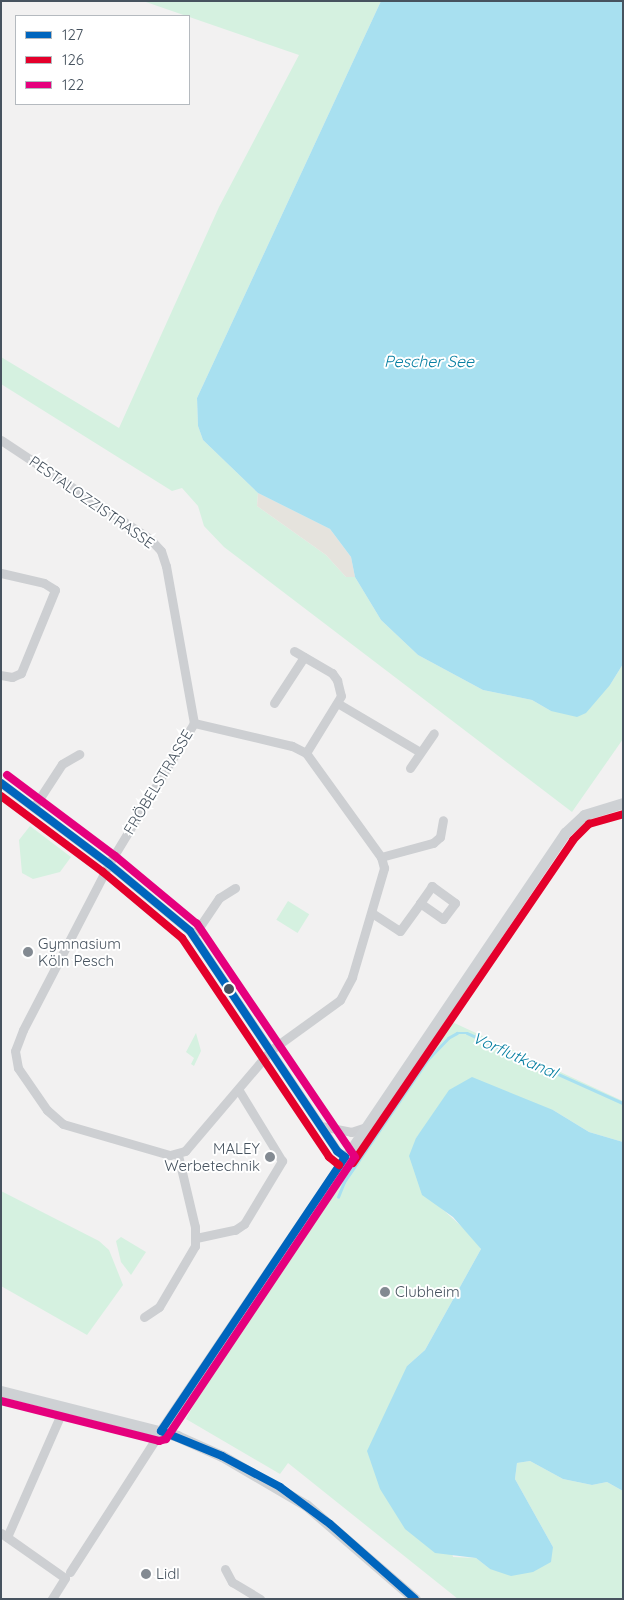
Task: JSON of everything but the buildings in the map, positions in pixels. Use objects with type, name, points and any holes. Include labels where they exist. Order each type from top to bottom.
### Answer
[{"type":"street","name":"PESTALOZZISTRASSE","points":[[1,440],[150,539],[160,551],[176,616],[194,724]]},
{"type":"street","points":[[1,573],[44,583],[55,590],[17,676],[1,675]]},
{"type":"street","points":[[144,1317],[159,1307],[192,1256],[196,1238],[178,1155],[186,1151],[271,1050],[340,1000],[352,976],[383,876],[381,857],[306,753],[339,704],[338,680],[294,651]]},
{"type":"street","points":[[274,703],[304,657]]},
{"type":"street","points":[[339,704],[420,752]]},
{"type":"street","name":"FRÖBELSTRASSE","points":[[178,1155],[170,1155],[63,1124],[47,1110],[16,1060],[23,1030],[109,864],[194,724],[292,746],[306,753]]},
{"type":"street","points":[[410,768],[434,733]]},
{"type":"street","points":[[34,808],[62,764],[78,754]]},
{"type":"street","points":[[1,783],[109,864],[194,935],[320,1126],[345,1158]]},
{"type":"street","points":[[52,1599],[161,1432],[565,833],[584,815],[623,803]]},
{"type":"street","points":[[381,857],[433,843],[440,837],[443,820]]},
{"type":"street","points":[[194,935],[219,898],[235,888]]},
{"type":"street","points":[[372,913],[400,932],[420,903]]},
{"type":"street","points":[[196,1238],[235,1230],[244,1224],[282,1161],[238,1089]]},
{"type":"street","points":[[320,1126],[351,1132],[366,1127]]},
{"type":"street","points":[[1,1391],[161,1432],[222,1456],[280,1487],[330,1524],[415,1599]]},
{"type":"street","points":[[64,1407],[4,1535],[68,1575]]},
{"type":"street","points":[[226,1570],[232,1582],[260,1599]]},
{"type":"green space","points":[[143,1],[381,1],[197,398],[198,426],[203,440],[258,493],[257,506],[326,555],[346,577],[355,577],[381,620],[418,655],[483,690],[532,700],[551,711],[610,685],[623,664],[623,739],[572,812],[224,547],[204,526],[198,506],[182,488],[172,491],[1,384],[1,357],[119,428],[219,207],[299,55],[190,17],[190,15],[183,15]]},
{"type":"green space","points":[[30,826],[71,857],[60,872],[33,879],[22,873],[19,840]]},
{"type":"green space","points":[[288,901],[309,914],[298,933],[276,920]]},
{"type":"green space","points":[[450,1021],[623,1101],[623,1142],[589,1132],[553,1110],[430,1120],[416,1138],[440,1207],[471,1235],[481,1249],[425,1350],[407,1366],[453,1557],[476,1558],[490,1569],[553,1547],[515,1479],[517,1463],[530,1461],[563,1479],[592,1485],[607,1482],[623,1491],[623,1599],[458,1599],[288,1463],[280,1474],[186,1419],[204,1386]]},
{"type":"green space","points":[[196,1033],[201,1051],[194,1066],[191,1064],[194,1058],[186,1052]]},
{"type":"green space","points":[[1,1191],[99,1241],[109,1250],[123,1285],[87,1335],[1,1286]]},
{"type":"green space","points":[[121,1237],[146,1252],[131,1275],[121,1262],[116,1241]]},
{"type":"sand","points":[[258,493],[330,529],[351,557],[355,577],[346,577],[326,555],[257,506]]},
{"type":"water","name":"Pescher See","points":[[381,1],[623,1],[623,664],[610,685],[586,713],[577,717],[551,711],[532,700],[483,690],[418,655],[381,620],[355,577],[351,557],[330,529],[258,493],[203,440],[198,426],[197,398]]},
{"type":"water","points":[[472,1077],[553,1110],[589,1132],[623,1142],[623,1491],[607,1482],[592,1485],[563,1479],[530,1461],[517,1463],[515,1479],[553,1547],[551,1562],[533,1572],[511,1576],[490,1569],[476,1558],[435,1553],[405,1529],[380,1489],[367,1451],[407,1366],[425,1350],[481,1249],[453,1217],[422,1195],[409,1156],[416,1138],[449,1090]]},
{"type":"waterway","name":"Vorflutkanal","points":[[338,1197],[344,1182],[428,1059],[448,1038],[457,1033],[467,1033],[623,1103]]},
{"type":"transit line","name":"122","points":[[1,1401],[159,1441],[166,1439],[355,1157],[197,924],[115,856],[7,775]]},
{"type":"transit line","name":"127","points":[[1,783],[109,864],[190,931],[337,1151],[345,1157]]},
{"type":"transit line","name":"126","points":[[1,796],[103,872],[182,938],[329,1157],[339,1165]]},
{"type":"transit line","name":"126","points":[[353,1163],[573,840],[589,824],[623,814]]},
{"type":"transit line","name":"127","points":[[161,1431],[345,1157]]},
{"type":"transit line","name":"127","points":[[161,1431],[222,1456],[280,1487],[330,1524],[415,1599]]},
{"type":"place","name":"Gymnasium Köln Pesch","points":[[28,952]]},
{"type":"place","name":"MALEY Werbetechnik","points":[[270,1157]]},
{"type":"place","name":"Clubheim","points":[[385,1292]]},
{"type":"place","name":"Lidl","points":[[146,1574]]}]
